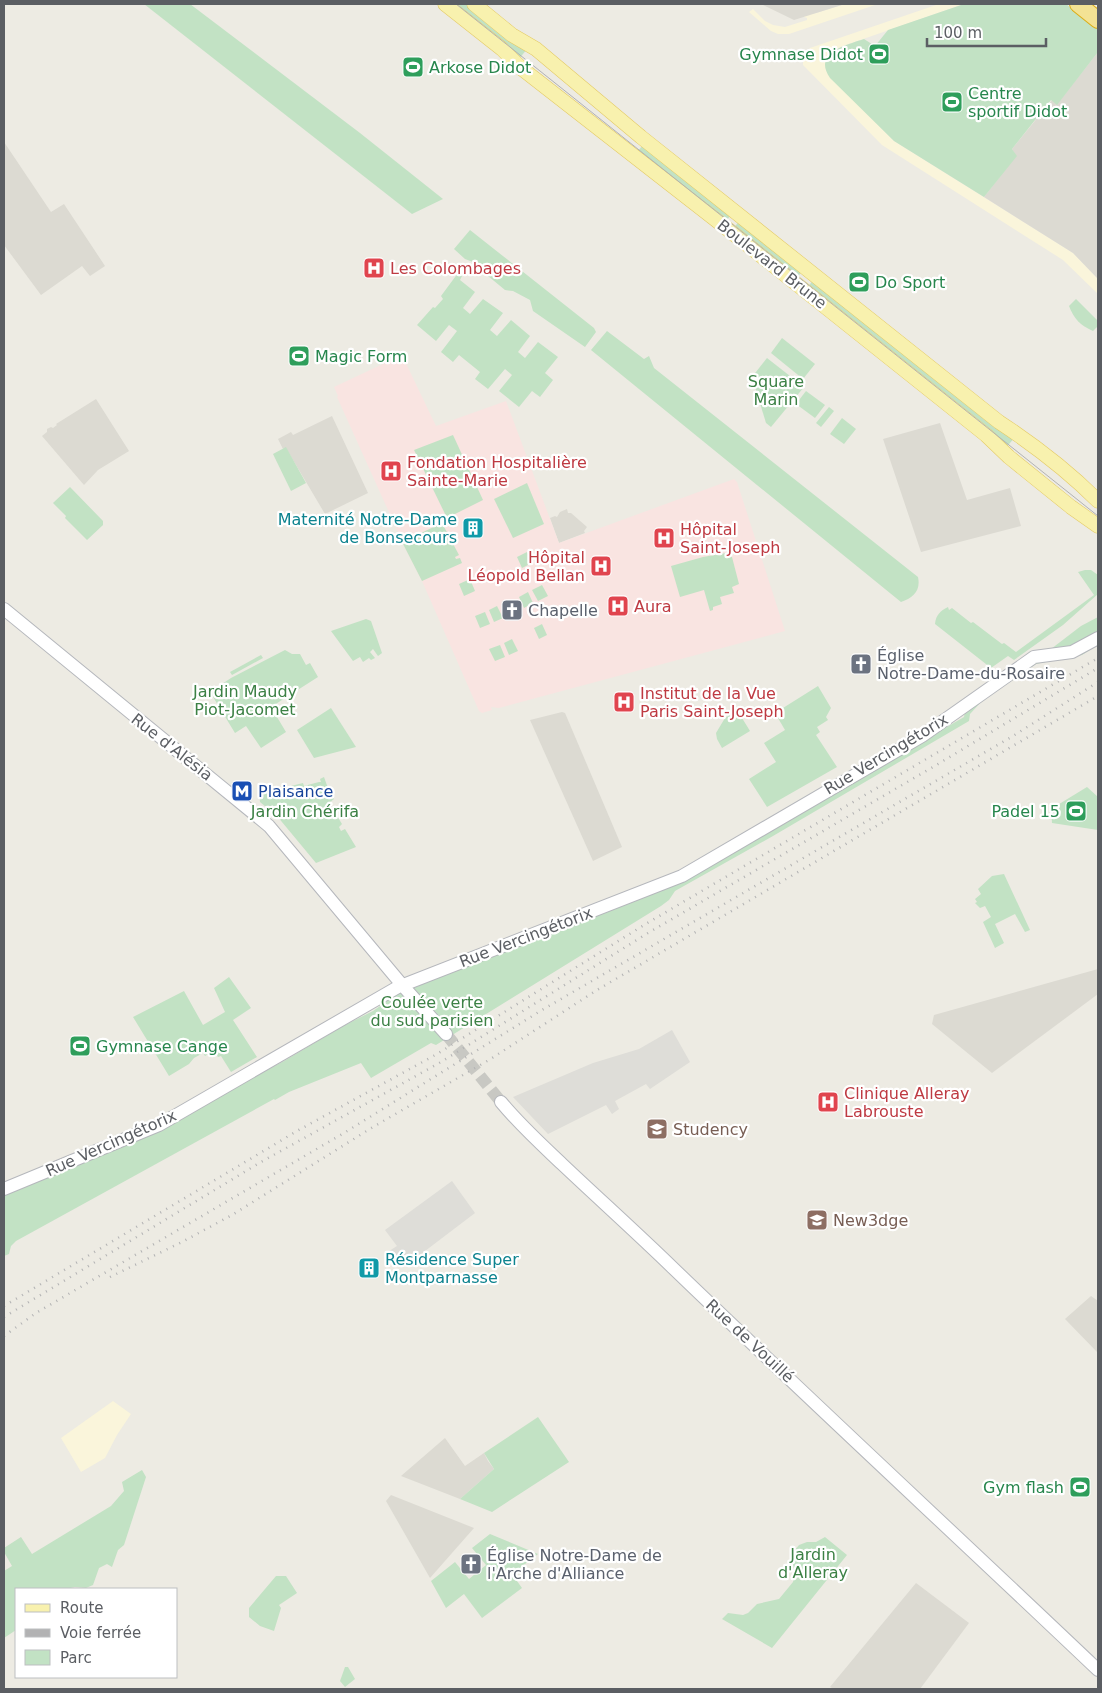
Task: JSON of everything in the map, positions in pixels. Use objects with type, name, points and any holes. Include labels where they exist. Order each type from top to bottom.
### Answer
[{"type":"highway","points":[[1078,4],[1098,20]]},
{"type":"main road","name":"Boulevard Brune","points":[[445,4],[502,49],[521,68],[799,286],[986,435],[1009,457],[1071,507],[1098,526]]},
{"type":"main road","name":"Boulevard Brune","points":[[474,4],[512,35],[542,55],[646,141],[999,422],[1039,450],[1082,484],[1098,501]]},
{"type":"main road","name":"Rue d'Alésia","points":[[4,609],[269,826],[402,986],[446,1034]]},
{"type":"main road","name":"Rue Vercingétorix","points":[[4,1189],[159,1125],[302,1041],[402,986],[682,876],[922,736],[1034,657],[1072,652],[1098,638]]},
{"type":"main road","name":"Rue de Vouillé","points":[[501,1102],[574,1176],[634,1230],[1098,1670]]},
{"type":"shaded area","points":[[761,4],[845,4],[794,20]]},
{"type":"shaded area","points":[[845,4],[878,4],[789,34],[778,34],[771,31],[749,12],[753,9],[765,21],[773,25],[785,27],[807,20],[807,18],[798,15],[816,13]]},
{"type":"shaded area","points":[[939,4],[964,4],[833,51],[827,58],[828,74],[894,141],[1073,253],[1098,279],[1098,294],[1063,260],[882,145],[803,65],[803,57],[810,48]]},
{"type":"shaded area","points":[[1098,52],[1098,279],[1073,253],[984,197],[1016,156],[1012,149],[1052,100],[1057,104]]},
{"type":"shaded area","points":[[4,142],[51,212],[64,204],[105,266],[90,276],[82,266],[41,295],[4,245]]},
{"type":"shaded area","name":"Hôpital Saint-Joseph","points":[[402,355],[436,426],[506,401],[559,543],[734,479],[737,482],[785,631],[499,708],[491,707],[492,710],[482,713],[479,711],[334,387]]},
{"type":"shaded area","points":[[96,399],[129,451],[98,470],[84,485],[42,436],[47,432],[47,429],[53,428],[56,424]]},
{"type":"shaded area","points":[[332,416],[368,493],[325,514],[286,448],[283,449],[278,439],[291,432],[293,435]]},
{"type":"shaded area","points":[[940,423],[967,500],[1010,488],[1021,526],[921,552],[883,439]]},
{"type":"shaded area","points":[[567,509],[568,513],[571,513],[587,527],[584,531],[585,533],[559,543],[550,518],[557,517],[560,512]]},
{"type":"shaded area","points":[[562,712],[565,713],[622,847],[593,861],[530,720]]},
{"type":"shaded area","points":[[1098,969],[1098,994],[992,1073],[932,1024],[934,1015]]},
{"type":"shaded area","points":[[672,1030],[690,1062],[650,1089],[646,1084],[615,1101],[619,1109],[612,1114],[606,1105],[548,1134],[513,1097],[593,1063],[639,1049]]},
{"type":"shaded area","points":[[452,1181],[475,1213],[404,1267],[396,1255],[389,1259],[386,1253],[397,1246],[385,1230]]},
{"type":"shaded area","points":[[1091,1296],[1098,1301],[1098,1353],[1065,1319]]},
{"type":"shaded area","points":[[113,1401],[131,1414],[105,1458],[81,1472],[61,1438]]},
{"type":"shaded area","points":[[445,1438],[465,1466],[484,1453],[494,1469],[460,1499],[401,1476]]},
{"type":"shaded area","points":[[391,1495],[474,1528],[430,1578],[386,1501]]},
{"type":"shaded area","points":[[916,1583],[969,1623],[920,1689],[834,1689],[830,1687]]},
{"type":"green space","points":[[144,4],[190,4],[360,133],[443,199],[412,214]]},
{"type":"green space","points":[[451,4],[469,4],[528,48],[518,60]]},
{"type":"green space","name":"Centre sportif Didot","points":[[964,4],[1066,4],[1098,29],[1098,52],[1057,105],[1051,100],[1012,149],[1017,156],[984,197],[894,141],[830,78],[825,62],[828,56],[841,47],[864,39],[875,46],[888,30]]},
{"type":"green space","points":[[644,144],[732,214],[725,222],[637,152]]},
{"type":"green space","points":[[740,220],[803,270],[796,279],[733,229]]},
{"type":"green space","points":[[470,230],[594,328],[596,332],[585,347],[533,311],[530,300],[513,291],[505,290],[473,262],[465,259],[454,249]]},
{"type":"green space","points":[[458,273],[462,276],[460,280],[475,292],[463,308],[470,314],[483,299],[503,313],[490,330],[497,336],[511,320],[530,336],[518,352],[525,358],[538,342],[558,357],[545,373],[553,380],[540,397],[532,391],[519,407],[499,391],[512,375],[505,369],[488,389],[475,379],[480,372],[459,355],[453,362],[441,352],[457,331],[449,325],[436,341],[417,325],[443,299],[441,296]]},
{"type":"green space","points":[[814,279],[1015,437],[1005,449],[807,288]]},
{"type":"green space","points":[[1076,299],[1098,321],[1098,326],[1093,331],[1081,324],[1073,315],[1069,306]]},
{"type":"green space","points":[[607,331],[644,359],[649,356],[654,368],[918,577],[919,582],[915,593],[901,602],[591,350]]},
{"type":"green space","points":[[782,338],[815,364],[803,379],[771,353]]},
{"type":"green space","name":"Square Marin","points":[[767,358],[804,387],[771,427],[766,423],[752,377]]},
{"type":"green space","points":[[806,391],[825,405],[815,418],[796,404]]},
{"type":"green space","points":[[829,407],[834,411],[821,427],[816,423]]},
{"type":"green space","points":[[842,418],[856,429],[844,444],[830,434]]},
{"type":"green space","points":[[453,435],[483,500],[447,518],[414,450]]},
{"type":"green space","points":[[286,447],[306,483],[291,491],[273,454]]},
{"type":"green space","points":[[527,483],[544,524],[513,538],[494,499]]},
{"type":"green space","points":[[70,487],[103,521],[103,525],[87,540],[53,503]]},
{"type":"green space","points":[[442,523],[459,555],[455,557],[456,559],[460,558],[462,563],[422,581],[402,542]]},
{"type":"green space","points":[[527,552],[532,563],[522,568],[517,557]]},
{"type":"green space","points":[[726,553],[732,557],[739,584],[732,587],[734,593],[720,597],[722,604],[713,607],[713,610],[710,611],[704,590],[680,597],[671,566]]},
{"type":"green space","points":[[1091,570],[1098,575],[1098,594],[1063,625],[1014,660],[1008,656],[991,668],[935,624],[937,616],[941,612],[948,607],[949,610],[952,608],[971,623],[973,622],[1016,652],[1094,595],[1078,572]]},
{"type":"green space","points":[[470,579],[475,591],[464,596],[459,584]]},
{"type":"green space","points":[[542,585],[548,596],[538,601],[532,590]]},
{"type":"green space","points":[[528,592],[533,603],[524,608],[519,597]]},
{"type":"green space","points":[[497,606],[503,618],[494,622],[489,610]]},
{"type":"green space","points":[[485,612],[490,624],[480,628],[475,616]]},
{"type":"green space","points":[[1098,617],[1098,634],[1078,647],[1051,649],[1081,626]]},
{"type":"green space","points":[[366,619],[371,621],[382,653],[378,656],[373,649],[370,652],[375,658],[371,660],[369,658],[363,662],[360,657],[353,661],[331,631]]},
{"type":"green space","points":[[542,624],[547,635],[539,639],[534,628]]},
{"type":"green space","points":[[512,639],[518,651],[509,655],[504,643]]},
{"type":"green space","name":"Coulée verte du sud parisien","points":[[1098,641],[1098,645],[1082,655],[1036,664],[982,701],[970,714],[969,721],[675,891],[669,900],[661,906],[436,1045],[431,1043],[371,1078],[361,1063],[274,1099],[16,1241],[11,1246],[9,1254],[4,1256],[4,1193],[159,1128],[373,1011],[393,997],[394,993],[684,880],[964,717],[965,711],[1034,662]]},
{"type":"green space","points":[[500,645],[505,657],[495,661],[489,649]]},
{"type":"green space","name":"Jardin Maudy Piot-Jacomet","points":[[285,650],[292,654],[300,654],[306,665],[310,663],[318,677],[271,707],[286,732],[261,748],[246,726],[235,733],[210,692],[231,678]]},
{"type":"green space","points":[[261,655],[263,658],[232,675],[230,672]]},
{"type":"green space","points":[[818,686],[831,708],[826,717],[828,720],[817,727],[820,732],[816,735],[837,767],[767,807],[749,779],[776,762],[764,743],[785,730],[775,713]]},
{"type":"green space","points":[[734,705],[750,731],[722,748],[716,733],[725,718],[731,714],[730,712]]},
{"type":"green space","points":[[331,708],[356,747],[314,758],[297,730]]},
{"type":"green space","name":"Jardin Chérifa","points":[[324,777],[334,799],[329,803],[342,824],[339,827],[341,831],[345,829],[356,847],[316,863],[277,816],[260,802],[259,794],[303,783],[304,786],[321,782],[320,779]]},
{"type":"green space","points":[[1087,787],[1098,797],[1098,830],[1052,823],[1051,809]]},
{"type":"green space","points":[[1004,874],[1030,930],[1025,932],[1015,914],[995,924],[1004,943],[995,948],[983,922],[991,917],[985,906],[980,908],[975,903],[977,902],[975,899],[981,894],[978,889],[992,876]]},
{"type":"green space","points":[[229,977],[251,1008],[233,1020],[257,1057],[231,1072],[221,1056],[218,1057],[214,1051],[205,1056],[203,1053],[169,1076],[133,1017],[184,991],[203,1025],[225,1012],[214,988]]},
{"type":"green space","points":[[538,1417],[569,1462],[492,1512],[460,1499],[494,1469],[484,1453]]},
{"type":"green space","points":[[142,1470],[146,1477],[124,1545],[118,1550],[112,1567],[107,1564],[99,1568],[93,1585],[86,1588],[15,1588],[15,1631],[4,1638],[4,1571],[12,1566],[4,1552],[4,1548],[21,1537],[32,1554],[111,1506],[124,1491],[122,1482]]},
{"type":"green space","points":[[490,1534],[538,1554],[512,1574],[522,1588],[482,1618],[464,1594],[446,1608],[431,1581],[455,1562],[469,1579],[486,1565],[472,1548]]},
{"type":"green space","name":"Jardin d'Alleray","points":[[825,1537],[847,1555],[772,1648],[722,1619],[728,1613],[743,1615],[748,1613],[757,1604],[779,1599],[793,1582],[795,1572],[791,1558],[793,1552],[799,1545],[807,1542],[816,1542]]},
{"type":"green space","points":[[276,1576],[286,1576],[297,1593],[279,1605],[281,1608],[274,1631],[260,1626],[249,1617],[249,1608]]},
{"type":"green space","points":[[345,1667],[348,1667],[355,1679],[345,1687],[340,1681]]},
{"type":"tunnel","points":[[446,1034],[501,1102]]},
{"type":"tram line","points":[[456,4],[1098,516]]},
{"type":"railway","points":[[4,1306],[297,1131],[437,1054],[644,925],[1098,658]]},
{"type":"railway","points":[[4,1317],[261,1162],[441,1062],[648,933],[933,767],[1098,668]]},
{"type":"railway","points":[[4,1336],[36,1313],[344,1133],[542,1010],[1013,736],[1098,682]]},
{"type":"railway","points":[[110,1277],[232,1215],[373,1127],[489,1060],[597,990],[1098,696]]},
{"type":"place","name":"Gymnase Didot","points":[[879,54]]},
{"type":"place","name":"Arkose Didot","points":[[413,67]]},
{"type":"place","name":"Centre sportif Didot","points":[[952,102]]},
{"type":"place","name":"Les Colombages","points":[[374,268]]},
{"type":"place","name":"Do Sport","points":[[859,282]]},
{"type":"place","name":"Magic Form","points":[[299,356]]},
{"type":"place","name":"Fondation Hospitalière Sainte-Marie","points":[[391,471]]},
{"type":"place","name":"Maternité Notre-Dame de Bonsecours","points":[[473,528]]},
{"type":"place","name":"Hôpital Saint-Joseph","points":[[664,538]]},
{"type":"place","name":"Hôpital Léopold Bellan","points":[[601,566]]},
{"type":"place","name":"Aura","points":[[618,606]]},
{"type":"place","name":"Chapelle","points":[[512,610]]},
{"type":"place","name":"Église Notre-Dame-du-Rosaire","points":[[861,664]]},
{"type":"place","name":"Institut de la Vue Paris Saint-Joseph","points":[[624,702]]},
{"type":"place","name":"Plaisance","points":[[242,791]]},
{"type":"place","name":"Padel 15","points":[[1076,811]]},
{"type":"place","name":"Gymnase Cange","points":[[80,1046]]},
{"type":"place","name":"Clinique Alleray Labrouste","points":[[828,1102]]},
{"type":"place","name":"Studency","points":[[657,1129]]},
{"type":"place","name":"New3dge","points":[[817,1220]]},
{"type":"place","name":"Résidence Super Montparnasse","points":[[369,1268]]},
{"type":"place","name":"Gym flash","points":[[1080,1487]]},
{"type":"place","name":"Église Notre-Dame de l'Arche d'Alliance","points":[[471,1564]]}]
